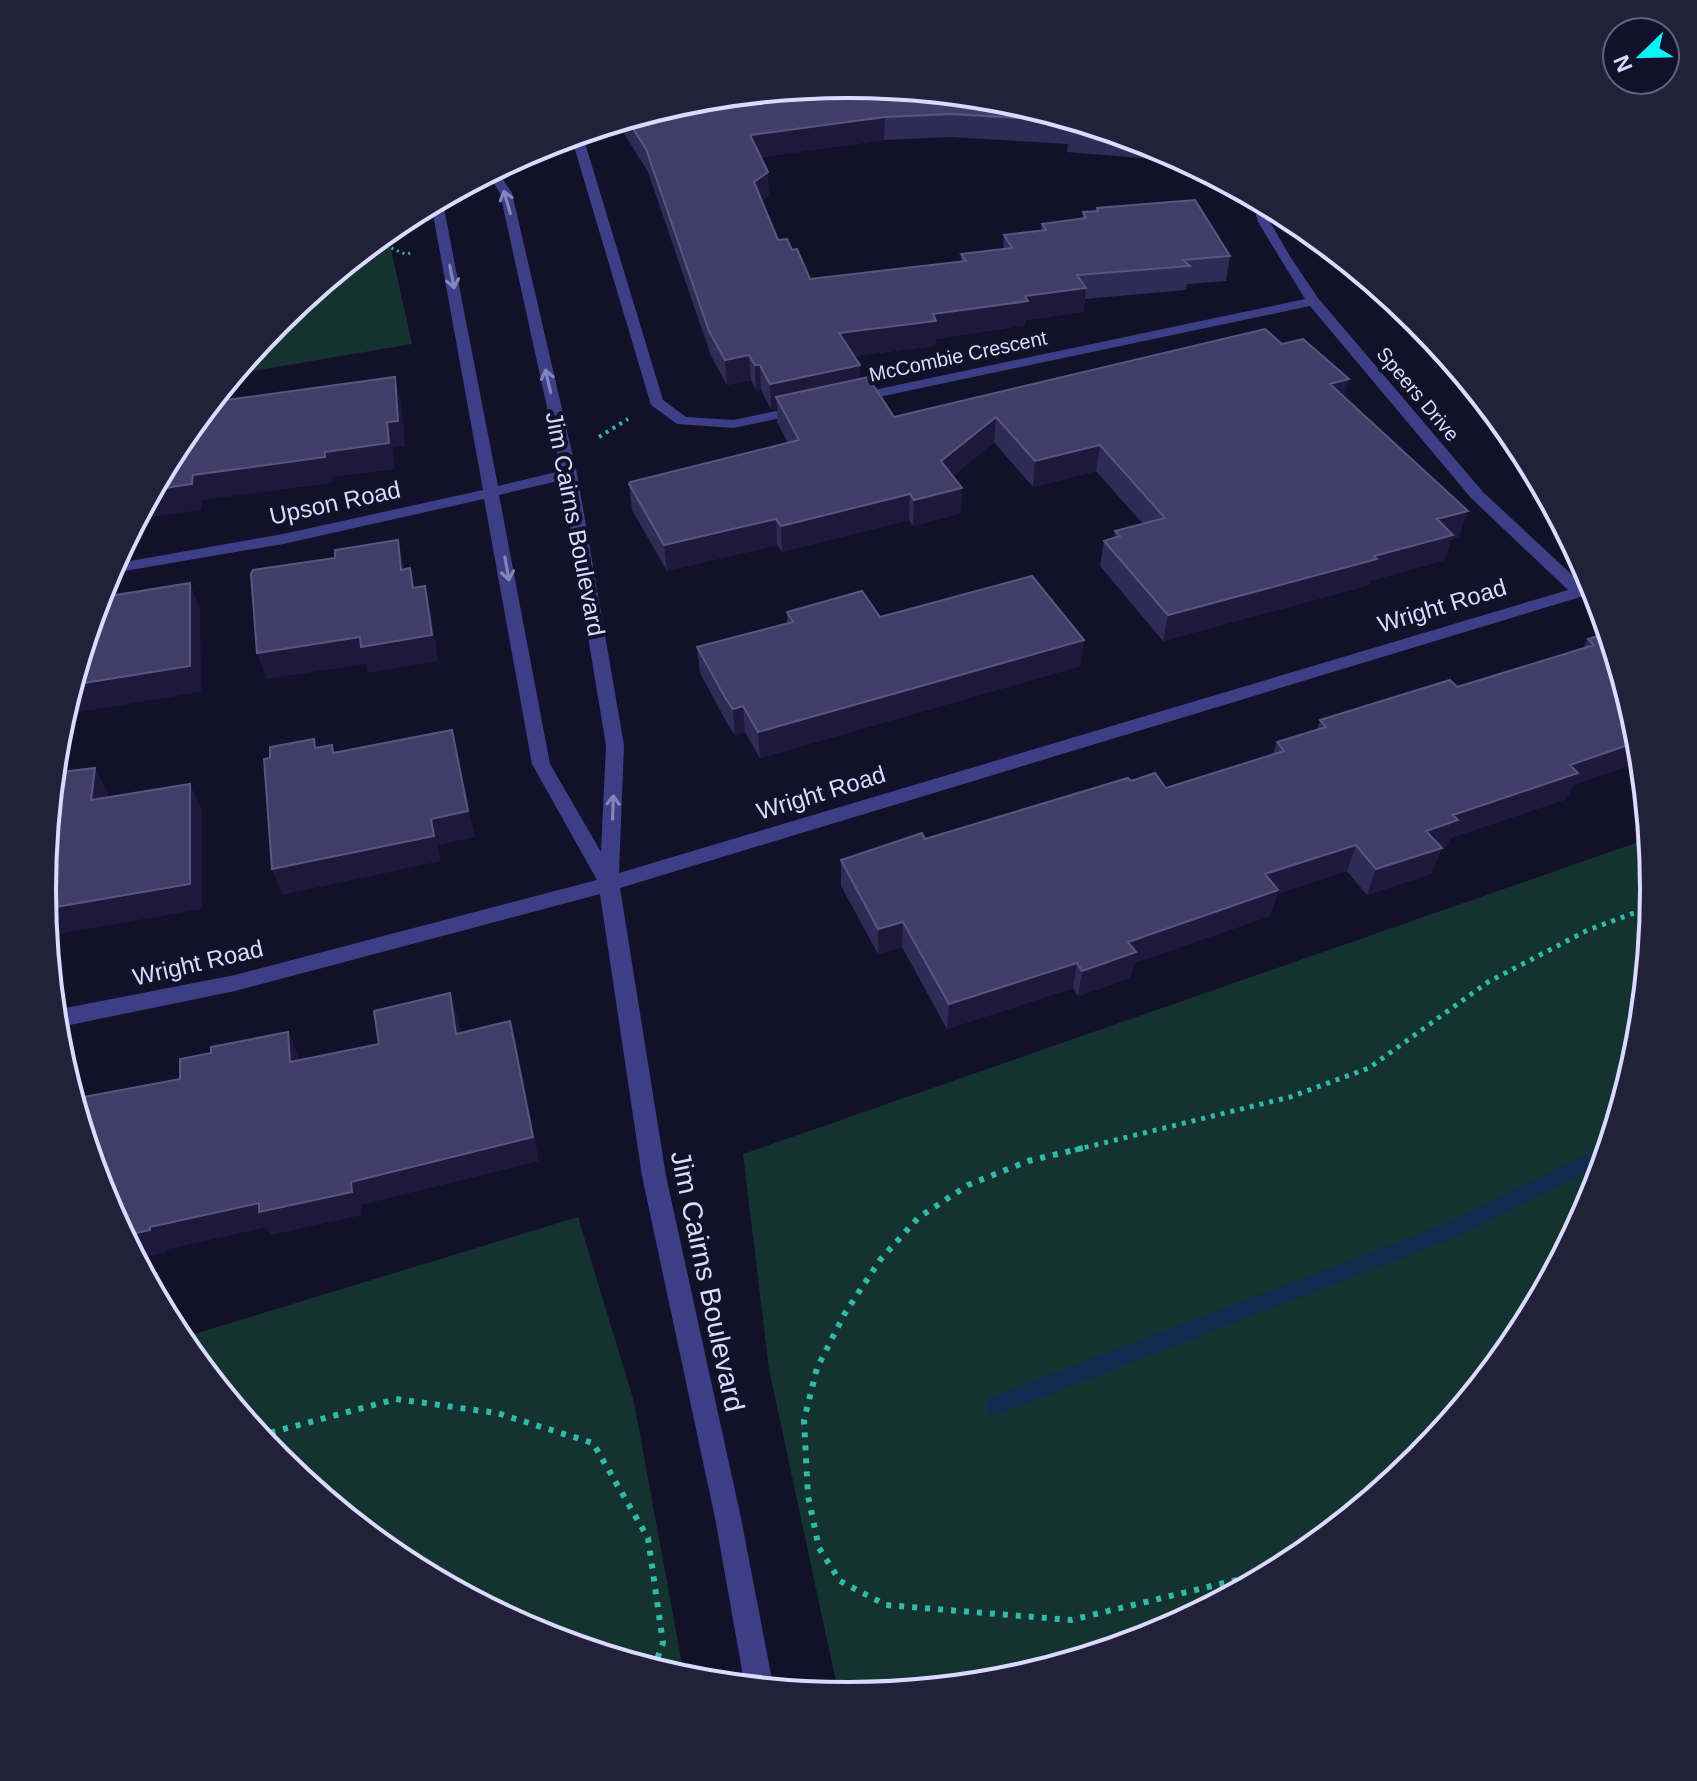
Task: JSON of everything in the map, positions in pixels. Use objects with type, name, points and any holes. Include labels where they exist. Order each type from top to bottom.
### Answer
[{"type":"street","points":[[580,145],[656,402]]},
{"type":"street","name":"Jim Cairns Boulevard","points":[[498,180],[506,193],[567,466],[615,745],[609,884],[654,1176],[728,1518],[758,1677]]},
{"type":"street","name":"Jim Cairns Boulevard","points":[[439,212],[541,764],[609,884]]},
{"type":"street","name":"Speers Drive","points":[[1262,214],[1284,258],[1313,301],[1477,495],[1579,582]]},
{"type":"street","name":"McCombie Crescent","points":[[656,402],[682,421],[734,424],[1313,301]]},
{"type":"street","name":"Upson Road","points":[[125,568],[325,532],[493,492],[567,466]]},
{"type":"street","name":"Wright Road","points":[[67,1017],[235,983],[609,884],[1583,592]]},
{"type":"path","points":[[567,466],[656,402]]},
{"type":"path","points":[[1242,1579],[1071,1620],[886,1605],[840,1581],[819,1548],[808,1496],[804,1420],[817,1368],[845,1313],[880,1260],[918,1218],[968,1185],[1028,1161],[1290,1097],[1369,1068],[1488,982],[1588,930],[1640,911]]},
{"type":"path","points":[[271,1433],[396,1399],[497,1413],[593,1443],[648,1538],[663,1643],[657,1659]]},
{"type":"green space","points":[[390,245],[412,344],[250,371],[326,295]]},
{"type":"green space","points":[[1639,842],[1641,890],[1634,994],[1614,1096],[1581,1194],[1535,1287],[1507,1331],[1477,1373],[1409,1451],[1331,1519],[1245,1577],[1152,1623],[1103,1641],[1003,1668],[952,1676],[836,1683],[769,1369],[743,1154]]},
{"type":"green space","points":[[578,1217],[634,1402],[682,1665],[594,1641],[545,1623],[452,1577],[408,1549],[366,1519],[288,1451],[220,1373],[193,1335]]},
{"type":"building","points":[[848,98],[952,105],[1003,113],[1026,118],[951,114],[885,117],[750,135],[768,172],[754,182],[778,240],[787,239],[792,250],[797,249],[810,279],[966,261],[961,254],[1012,248],[1004,235],[1046,230],[1042,224],[1086,218],[1083,212],[1098,211],[1097,208],[1195,200],[1230,256],[1183,260],[1190,266],[1077,275],[1086,288],[1025,296],[1028,301],[933,314],[936,321],[839,333],[860,365],[770,384],[760,365],[755,365],[749,355],[725,360],[709,331],[646,149],[633,128],[694,113],[745,105]]},
{"type":"building","points":[[1265,329],[1282,344],[1303,339],[1349,379],[1330,384],[1468,511],[1437,519],[1453,535],[1374,556],[1377,559],[1168,615],[1104,541],[1120,536],[1115,531],[1165,518],[1100,445],[1035,461],[996,417],[941,461],[962,488],[914,500],[910,494],[781,526],[776,519],[664,545],[629,484],[799,440],[776,397],[868,377],[894,417]]},
{"type":"building","points":[[395,377],[398,421],[387,422],[389,443],[325,452],[325,457],[193,475],[192,484],[166,488],[227,400]]},
{"type":"building","points":[[398,540],[401,570],[410,568],[413,588],[425,586],[432,635],[361,647],[360,637],[257,653],[253,570],[335,558],[335,550]]},
{"type":"building","points":[[1032,576],[1084,640],[758,732],[743,706],[733,709],[697,647],[793,622],[787,612],[862,591],[880,617]]},
{"type":"building","points":[[190,583],[190,666],[84,683],[113,596]]},
{"type":"building","points":[[1599,636],[1627,745],[1570,765],[1578,773],[1453,815],[1458,820],[1426,831],[1442,848],[1376,869],[1356,845],[1265,874],[1278,890],[1128,942],[1136,952],[1082,971],[1077,963],[949,1004],[903,922],[878,929],[841,860],[922,833],[925,839],[1128,778],[1131,781],[1155,773],[1166,788],[1284,751],[1277,742],[1326,727],[1320,720],[1450,680],[1457,687],[1594,645],[1588,639]]},
{"type":"building","points":[[452,730],[468,811],[431,819],[434,836],[272,869],[264,759],[270,758],[270,747],[314,739],[315,748],[332,745],[333,753]]},
{"type":"building","points":[[95,768],[91,800],[190,784],[190,884],[57,907],[58,839],[65,772]]},
{"type":"building","points":[[450,993],[456,1034],[510,1021],[533,1137],[351,1182],[352,1192],[259,1212],[259,1203],[150,1227],[150,1230],[134,1233],[116,1194],[83,1097],[180,1079],[180,1059],[211,1053],[211,1047],[288,1032],[290,1062],[379,1044],[374,1011]]},
{"type":"waterway","points":[[996,1405],[1447,1232],[1593,1160]]}]
